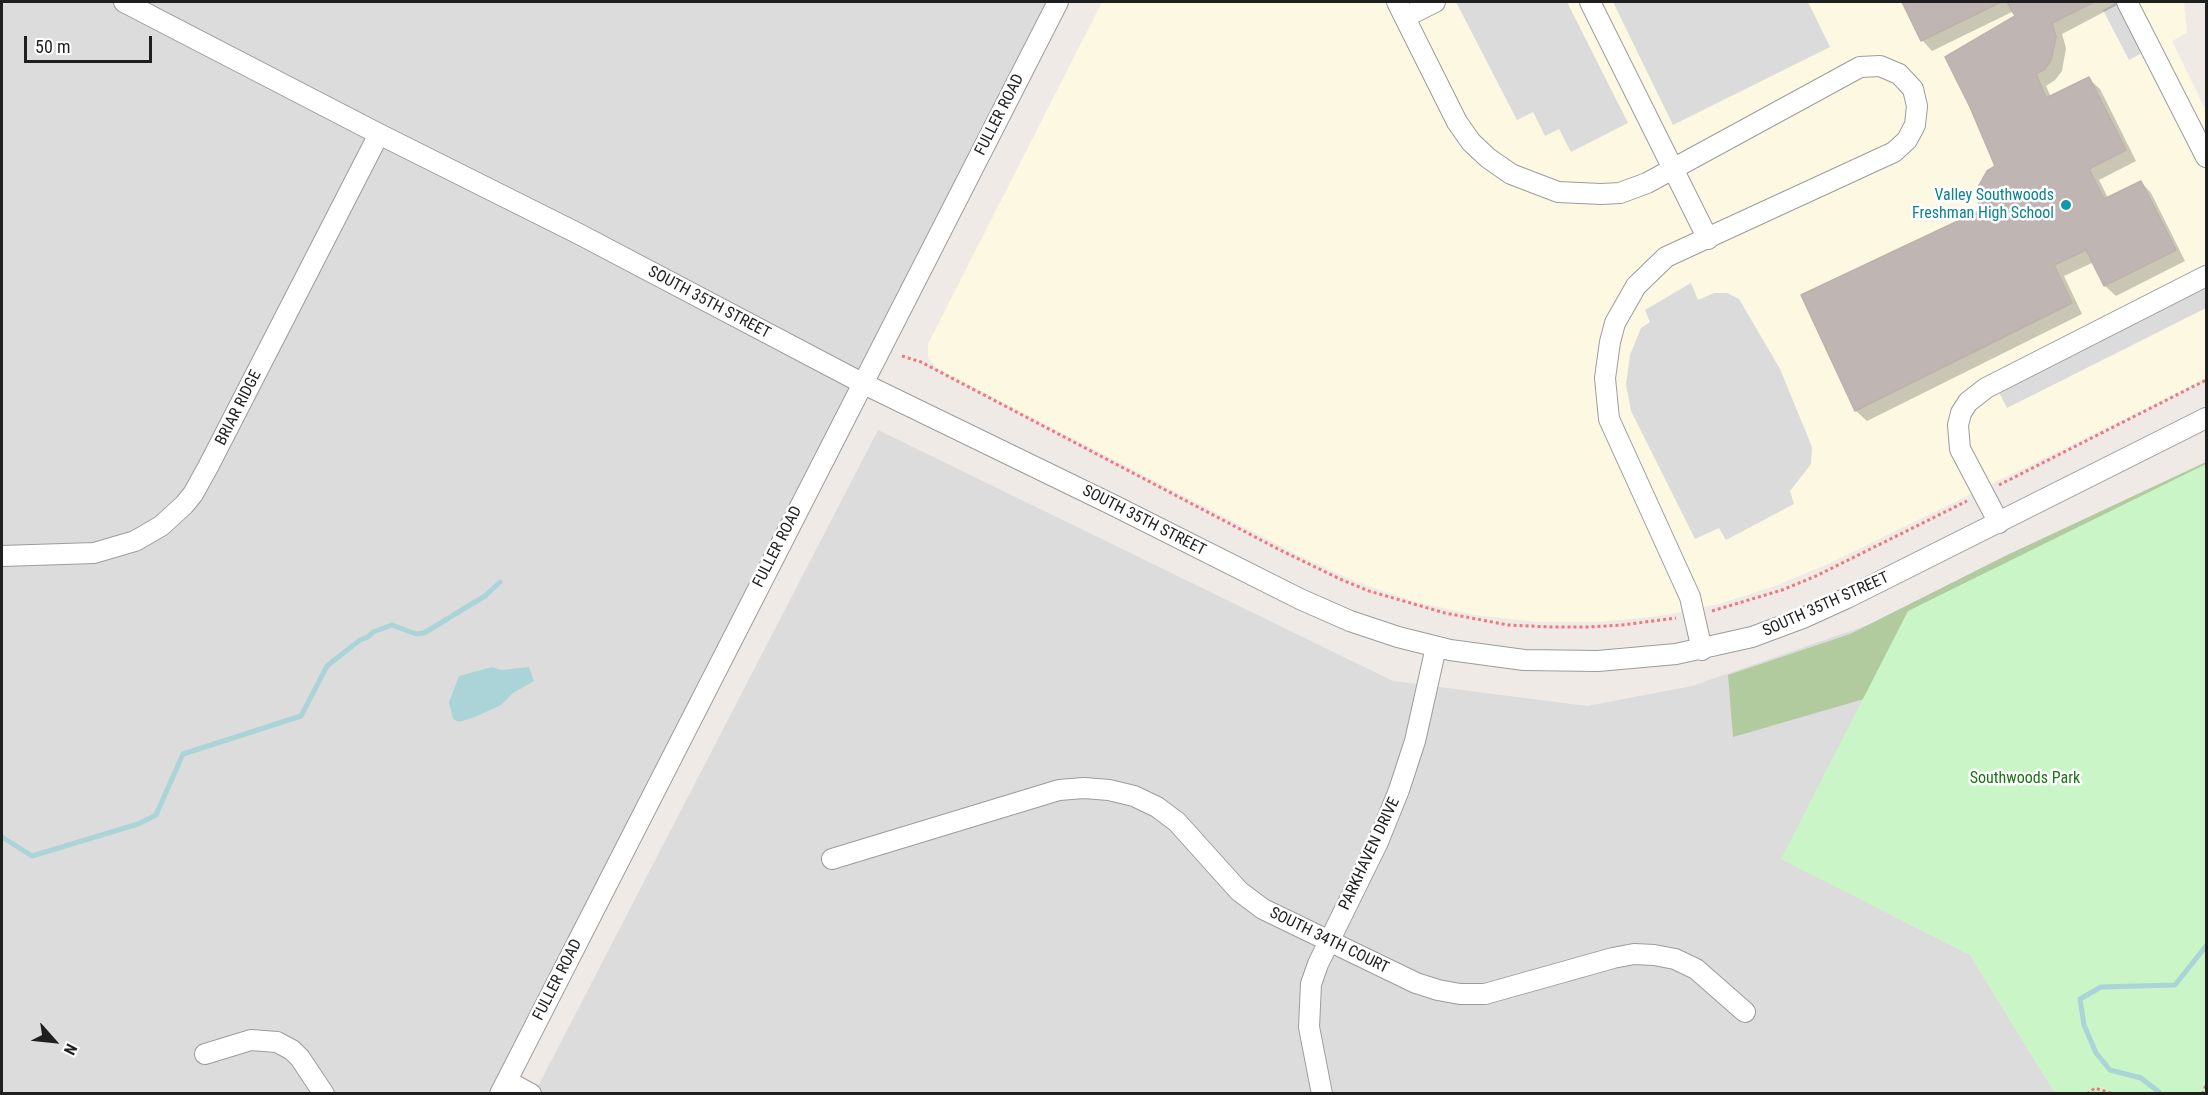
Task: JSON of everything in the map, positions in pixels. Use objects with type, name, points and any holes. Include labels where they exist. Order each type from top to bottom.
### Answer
[{"type":"street","name":"SOUTH 35TH STREET","points":[[124,2],[579,234],[862,382],[1309,604],[1350,621],[1436,647],[1472,655],[1574,662],[1650,658],[1702,650],[1752,637],[1803,618],[1999,523],[2206,418]]},
{"type":"street","name":"FULLER ROAD","points":[[503,1087],[1058,2]]},
{"type":"street","points":[[1435,2],[1401,9],[1457,122],[1471,142],[1488,158],[1511,174],[1558,192],[1601,194],[1620,192],[1647,183],[1860,67],[1880,66],[1899,74],[1913,89],[1917,105],[1915,125],[1907,140],[1894,152],[1666,257],[1636,286],[1615,323],[1605,378],[1609,419],[1680,573],[1696,615],[1702,650]]},
{"type":"street","points":[[1590,2],[1708,239]]},
{"type":"street","points":[[2127,2],[2206,157]]},
{"type":"street","name":"BRIAR RIDGE","points":[[2,556],[94,553],[135,541],[161,526],[184,505],[208,467],[379,134]]},
{"type":"street","points":[[1999,523],[1960,449],[1958,425],[1961,413],[1968,402],[1986,388],[2206,276]]},
{"type":"street","name":"PARKHAVEN DRIVE","points":[[1322,1094],[1309,1028],[1311,984],[1329,941],[1378,842],[1399,790],[1415,741],[1436,647]]},
{"type":"street","name":"SOUTH 34TH COURT","points":[[832,859],[1059,790],[1084,788],[1109,790],[1134,796],[1157,807],[1177,822],[1239,891],[1263,909],[1416,983],[1460,994],[1485,994],[1613,958],[1634,954],[1654,955],[1675,959],[1696,969],[1745,1012]]},
{"type":"street","points":[[205,1054],[250,1040],[277,1042],[292,1050],[300,1058],[324,1094]]},
{"type":"street","points":[[503,1087],[531,1094]]},
{"type":"path","points":[[902,356],[921,362],[1340,579],[1388,597],[1445,613],[1508,625],[1550,627],[1622,625],[1696,615],[1735,606],[1816,576],[2206,380]]},
{"type":"path","points":[[2202,1094],[2206,1085]]},
{"type":"path","points":[[2087,1094],[2095,1088],[2113,1094]]},
{"type":"shaded area","points":[[2,2],[1058,2],[500,1093],[2,1094]]},
{"type":"shaded area","points":[[1102,2],[2184,2],[2187,33],[2172,41],[2206,111],[2206,379],[1830,563],[1778,585],[1719,604],[1660,616],[1599,622],[1537,622],[1475,615],[1416,602],[1357,582],[1302,557],[937,368],[928,358],[928,344]]},
{"type":"shaded area","points":[[1456,2],[1567,2],[1628,123],[1571,152],[1559,129],[1545,136],[1533,112],[1517,120]]},
{"type":"shaded area","points":[[1613,2],[1808,2],[1830,47],[1673,125]]},
{"type":"shaded area","points":[[2118,2],[2151,48],[2129,60],[2103,10]]},
{"type":"shaded area","points":[[2206,276],[2206,308],[2007,408],[1995,384]]},
{"type":"shaded area","points":[[1691,283],[1698,300],[1714,293],[1727,293],[1739,299],[1780,369],[1812,447],[1811,464],[1790,491],[1794,504],[1726,540],[1719,528],[1695,539],[1631,411],[1626,384],[1630,355],[1641,328],[1650,322],[1645,310]]},
{"type":"shaded area","points":[[878,430],[1393,681],[1587,706],[1692,686],[1908,611],[1782,859],[1970,955],[2055,1093],[534,1094]]},
{"type":"green space","points":[[2206,462],[2206,735],[1895,690],[1733,737],[1728,675],[1850,634],[2005,556]]},
{"type":"green space","name":"Southwoods Park","points":[[2206,464],[2206,1093],[2055,1093],[1970,955],[1781,859],[1908,611]]},
{"type":"water","points":[[492,667],[502,670],[529,667],[534,681],[513,693],[501,705],[459,722],[453,719],[449,702],[459,676]]},
{"type":"building","points":[[1902,2],[2001,2],[1921,41]]},
{"type":"building","name":"Valley Southwoods Freshman High School","points":[[2007,2],[2094,2],[2052,23],[2056,37],[2051,60],[2045,69],[2036,74],[2046,98],[2089,77],[2126,150],[2089,169],[2104,199],[2141,181],[2176,250],[2104,286],[2086,250],[2054,265],[2072,303],[1855,411],[1801,295],[1979,211],[1978,187],[1987,171],[1995,166],[1970,107],[1945,57],[2015,16]]},
{"type":"waterway","points":[[2,837],[32,856],[138,824],[156,815],[183,754],[301,716],[327,666],[360,640],[392,625],[416,634],[424,633],[485,596],[500,582]]},
{"type":"waterway","points":[[2159,1094],[2141,1078],[2110,1070],[2096,1053],[2084,1025],[2080,999],[2101,987],[2175,985],[2206,946]]},
{"type":"place","name":"Valley Southwoods Freshman High School","points":[[2066,205]]}]
